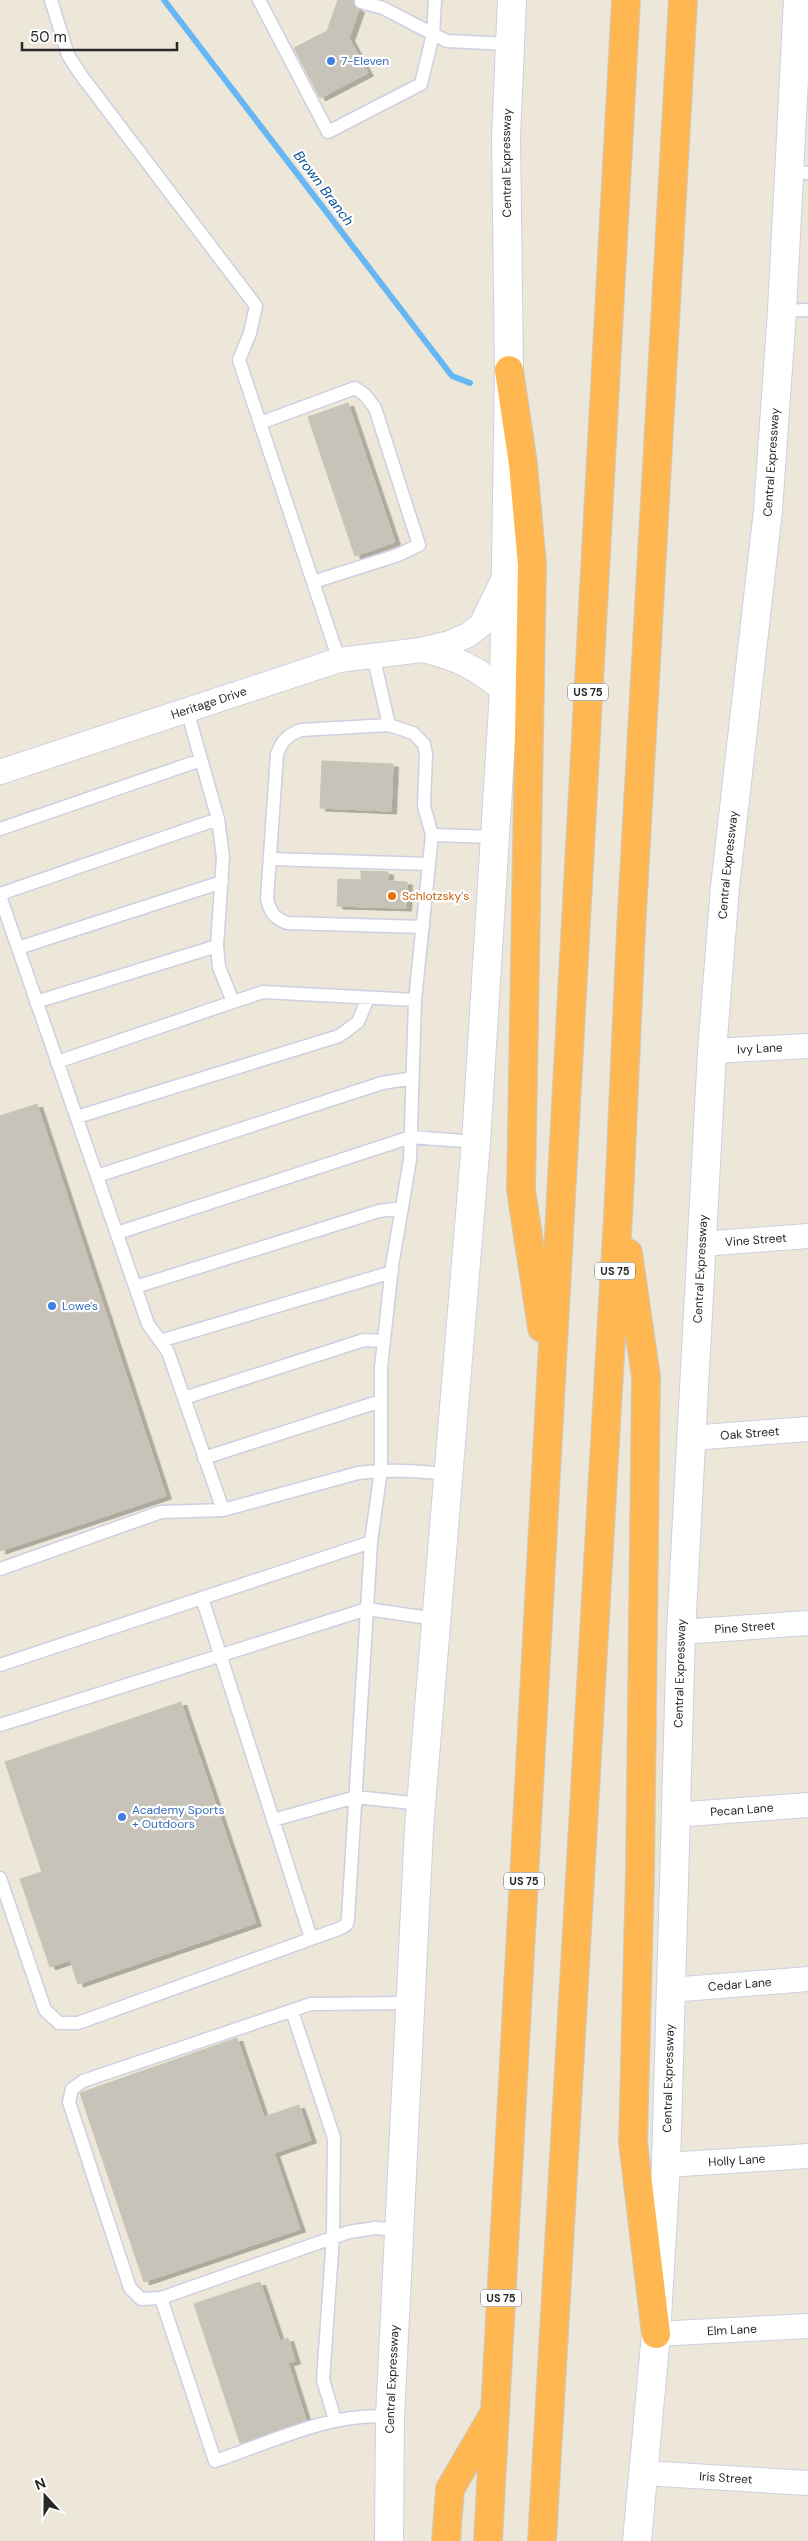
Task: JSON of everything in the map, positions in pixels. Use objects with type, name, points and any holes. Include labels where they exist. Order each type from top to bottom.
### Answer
[{"type":"highway","name":"US 75","points":[[488,2541],[626,0]]},
{"type":"highway","name":"US 75","points":[[542,2541],[619,1198],[632,910],[682,0]]},
{"type":"highway","points":[[508,370],[523,464],[532,565],[521,1190],[551,1385]]},
{"type":"highway","points":[[619,1198],[646,1377],[640,1872],[632,2142],[656,2334]]},
{"type":"highway","points":[[446,2541],[450,2489],[495,2412]]},
{"type":"main road","name":"Central Expressway","points":[[389,2541],[390,2417],[421,1804],[476,1142],[504,691],[508,370],[506,137],[512,0]]},
{"type":"main road","name":"Central Expressway","points":[[637,2541],[656,2334],[666,2165],[674,1815],[681,1632],[712,1051],[725,887],[768,510],[795,310],[801,4]]},
{"type":"street","name":"Heritage Drive","points":[[0,772],[339,660],[421,650],[459,639],[481,625],[505,576]]},
{"type":"street","name":"Heritage Drive","points":[[421,650],[463,661],[481,671],[504,691]]},
{"type":"street","name":"Ivy Lane","points":[[712,1051],[808,1046]]},
{"type":"street","name":"Vine Street","points":[[702,1244],[808,1236]]},
{"type":"street","name":"Oak Street","points":[[691,1438],[808,1430]]},
{"type":"street","name":"Pine Street","points":[[681,1632],[808,1623]]},
{"type":"street","name":"Pecan Lane","points":[[674,1815],[808,1805]]},
{"type":"street","name":"Cedar Lane","points":[[670,1990],[808,1979]]},
{"type":"street","name":"Holly Lane","points":[[666,2165],[808,2156]]},
{"type":"street","name":"Elm Lane","points":[[656,2334],[808,2326]]},
{"type":"street","name":"Iris Street","points":[[644,2473],[808,2483]]},
{"type":"lane","points":[[51,0],[68,54],[81,75],[256,306],[250,333],[239,360],[339,660]]},
{"type":"lane","points":[[259,0],[328,132],[421,84],[433,34],[435,0]]},
{"type":"lane","points":[[361,2],[383,8],[447,41],[510,44]]},
{"type":"lane","points":[[260,423],[355,388],[365,395],[375,408],[419,545],[398,554],[313,582]]},
{"type":"lane","points":[[373,656],[389,725]]},
{"type":"lane","points":[[187,710],[218,819],[223,857],[217,946],[219,967],[233,1002]]},
{"type":"lane","points":[[0,1878],[45,2010],[59,2023],[78,2023],[346,1924],[356,1796],[371,1542],[381,1470],[381,1401],[384,1341],[392,1272],[410,1160],[416,1000],[432,835],[424,806],[426,754],[424,744],[413,733],[389,725],[300,730],[291,734],[282,741],[277,754],[267,899],[270,910],[276,919],[287,923],[423,927]]},
{"type":"lane","points":[[0,829],[201,760]]},
{"type":"lane","points":[[218,819],[0,895],[148,1324],[168,1352],[223,1510]]},
{"type":"lane","points":[[432,835],[495,837]]},
{"type":"lane","points":[[270,859],[429,864]]},
{"type":"lane","points":[[18,948],[222,882]]},
{"type":"lane","points":[[36,1002],[217,946]]},
{"type":"lane","points":[[57,1062],[263,992],[416,1000]]},
{"type":"lane","points":[[76,1117],[339,1036],[358,1022],[368,998]]},
{"type":"lane","points":[[97,1176],[382,1083],[413,1078]]},
{"type":"lane","points":[[117,1233],[411,1137],[476,1142]]},
{"type":"lane","points":[[135,1287],[379,1210],[402,1208]]},
{"type":"lane","points":[[160,1341],[392,1272]]},
{"type":"lane","points":[[184,1398],[364,1340],[384,1341]]},
{"type":"lane","points":[[204,1458],[381,1401]]},
{"type":"lane","points":[[0,1569],[161,1512],[223,1510],[358,1473],[404,1469],[448,1474]]},
{"type":"lane","points":[[0,1665],[371,1542]]},
{"type":"lane","points":[[202,1598],[311,1938]]},
{"type":"lane","points":[[0,1725],[367,1609],[436,1619]]},
{"type":"lane","points":[[273,1820],[356,1796],[421,1804]]},
{"type":"lane","points":[[400,2230],[375,2228],[348,2232],[160,2298],[141,2299],[130,2288],[69,2102],[72,2089],[83,2081],[311,2004],[330,2002],[411,2003]]},
{"type":"lane","points":[[292,2011],[334,2138],[333,2237],[323,2380],[335,2420]]},
{"type":"lane","points":[[160,2298],[214,2461],[335,2420],[371,2415],[390,2417]]},
{"type":"building","name":"7-Eleven","points":[[338,0],[353,0],[353,5],[359,10],[349,38],[368,73],[320,98],[294,48],[327,31]]},
{"type":"building","points":[[348,403],[395,542],[355,556],[308,417]]},
{"type":"building","points":[[322,761],[393,764],[391,811],[320,808]]},
{"type":"building","points":[[361,871],[388,872],[388,881],[407,882],[406,908],[337,906],[338,879],[361,880]]},
{"type":"building","name":"Lowe's","points":[[37,1104],[166,1496],[0,1551],[0,1116]]},
{"type":"building","name":"Academy Sports + Outdoors","points":[[181,1702],[256,1923],[78,1984],[70,1960],[50,1967],[20,1879],[42,1872],[5,1762]]},
{"type":"building","points":[[237,2038],[264,2117],[299,2105],[311,2140],[274,2153],[300,2229],[144,2282],[80,2093]]},
{"type":"building","points":[[260,2282],[280,2341],[288,2338],[295,2361],[288,2363],[306,2420],[240,2443],[194,2304]]},
{"type":"waterway","name":"Brown Branch","points":[[164,0],[452,376],[470,383]]},
{"type":"place","name":"7-Eleven","points":[[331,61]]},
{"type":"place","name":"Schlotzsky's","points":[[392,896]]},
{"type":"place","name":"Lowe's","points":[[52,1306]]},
{"type":"place","name":"Academy Sports + Outdoors","points":[[122,1817]]}]
